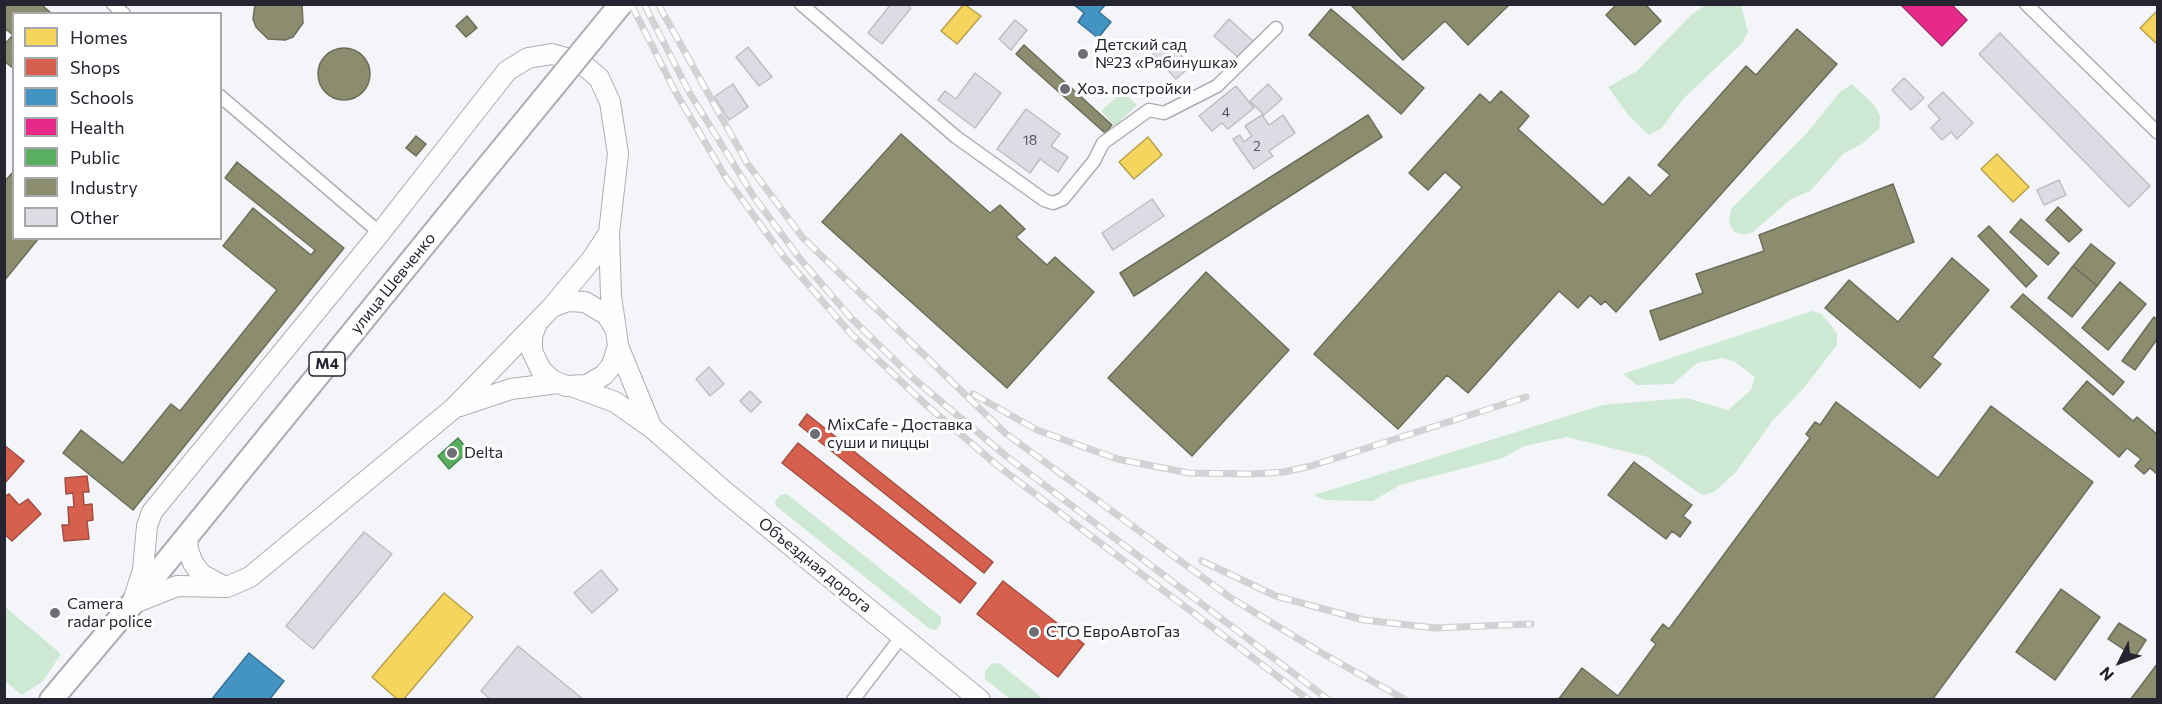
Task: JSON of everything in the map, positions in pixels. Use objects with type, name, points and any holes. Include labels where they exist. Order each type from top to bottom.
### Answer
[{"type":"highway","name":"улица Шевченко","points":[[51,699],[132,604],[621,4]]},
{"type":"main road","points":[[132,604],[143,570],[147,526],[152,512],[380,232],[507,71],[528,58],[552,54],[571,57],[585,64],[599,78],[610,102],[618,154],[609,233],[610,296],[617,338],[612,365],[604,375],[587,385],[512,389],[454,408]]},
{"type":"main road","points":[[132,604],[177,586],[227,587],[250,577],[454,408],[552,307],[592,259],[609,233]]},
{"type":"main road","points":[[552,307],[568,301],[593,304],[607,315],[652,428]]},
{"type":"main road","points":[[537,323],[532,336],[534,357],[541,370],[566,385]]},
{"type":"main road","name":"Объездная дорога","points":[[566,385],[615,402],[652,428],[724,491],[980,699]]},
{"type":"main road","points":[[187,536],[188,550],[201,574],[227,587]]},
{"type":"street","points":[[801,4],[956,137],[1044,200],[1053,203],[1063,199],[1094,161],[1103,143],[1149,110],[1164,113],[1217,86],[1276,28]]},
{"type":"street","points":[[2026,4],[2157,132]]},
{"type":"street","points":[[222,98],[380,232]]},
{"type":"street","points":[[853,699],[902,636]]},
{"type":"green space","points":[[1706,5],[1741,5],[1748,32],[1742,43],[1683,99],[1662,128],[1649,135],[1628,115],[1608,87],[1637,71],[1691,15]]},
{"type":"green space","points":[[1852,84],[1874,105],[1880,116],[1879,129],[1863,143],[1844,153],[1810,191],[1791,199],[1753,232],[1744,235],[1734,232],[1729,222],[1731,209],[1806,134],[1840,92]]},
{"type":"green space","points":[[1123,91],[1137,105],[1115,126],[1101,111]]},
{"type":"green space","points":[[1812,311],[1822,314],[1837,333],[1837,345],[1803,389],[1773,420],[1736,472],[1714,492],[1702,495],[1648,457],[1567,437],[1524,446],[1503,458],[1400,485],[1373,501],[1324,500],[1314,495],[1603,405],[1686,398],[1728,410],[1751,390],[1755,377],[1735,362],[1723,358],[1697,363],[1673,384],[1637,385],[1623,374]]},
{"type":"green space","points":[[787,494],[941,617],[941,623],[936,630],[930,629],[776,506],[775,502],[780,495]]},
{"type":"green space","points":[[4,606],[61,654],[43,681],[22,695],[5,681]]},
{"type":"green space","points":[[999,663],[1041,699],[1010,699],[985,679],[985,671],[991,664]]},
{"type":"building: Homes","points":[[964,4],[981,16],[957,44],[941,31]]},
{"type":"building: Homes","points":[[2158,10],[2158,45],[2140,28]]},
{"type":"building: Homes","points":[[1148,137],[1162,155],[1134,179],[1119,162]]},
{"type":"building: Homes","points":[[1997,154],[2029,187],[2013,202],[1981,169]]},
{"type":"building: Homes","points":[[444,593],[473,617],[403,700],[398,700],[372,677]]},
{"type":"building: Shops","points":[[807,414],[993,562],[984,573],[799,425]]},
{"type":"building: Shops","points":[[798,443],[976,583],[960,603],[782,463]]},
{"type":"building: Shops","points":[[4,445],[24,461],[4,484]]},
{"type":"building: Shops","points":[[87,476],[89,492],[83,492],[84,505],[92,504],[93,520],[87,521],[89,539],[64,541],[62,525],[69,525],[68,507],[74,507],[73,493],[66,494],[65,478]]},
{"type":"building: Shops","points":[[9,494],[19,505],[28,499],[41,514],[12,541],[4,534],[4,497]]},
{"type":"building: Shops","name":"СТО ЕвроАвтоГаз","points":[[1003,581],[1084,644],[1058,677],[977,614]]},
{"type":"building: Schools","points":[[1073,4],[1106,4],[1099,12],[1111,22],[1098,38],[1078,22],[1084,13]]},
{"type":"building: Schools","points":[[249,653],[284,681],[269,700],[211,700]]},
{"type":"building: Health","points":[[1900,4],[1951,4],[1967,20],[1942,46]]},
{"type":"building: Public","points":[[458,438],[469,451],[449,469],[438,456]]},
{"type":"building: Industry","points":[[4,4],[41,4],[50,12],[12,12],[12,34],[4,28]]},
{"type":"building: Industry","points":[[255,4],[302,4],[303,23],[293,37],[285,40],[268,39],[256,27],[253,19]]},
{"type":"building: Industry","points":[[1350,4],[1510,4],[1468,45],[1445,21],[1403,60]]},
{"type":"building: Industry","points":[[1617,4],[1645,4],[1661,21],[1635,45],[1606,15]]},
{"type":"building: Industry","points":[[1331,9],[1424,88],[1401,114],[1309,35]]},
{"type":"building: Industry","points":[[467,16],[477,28],[466,37],[456,26]]},
{"type":"building: Industry","points":[[1797,29],[1837,64],[1616,312],[1605,301],[1601,305],[1590,295],[1578,308],[1559,291],[1468,393],[1447,375],[1398,429],[1314,354],[1462,187],[1445,172],[1428,190],[1409,173],[1480,94],[1490,103],[1501,91],[1529,116],[1518,129],[1603,205],[1629,177],[1650,196],[1670,175],[1658,165],[1746,66],[1756,75]]},
{"type":"building: Industry","points":[[12,36],[12,67],[4,61],[4,45]]},
{"type":"building: Industry","name":"Хоз. постройки","points":[[1024,45],[1112,125],[1105,133],[1016,54]]},
{"type":"building: Industry","points":[[344,48],[354,50],[362,56],[368,64],[370,74],[368,84],[362,92],[354,98],[344,100],[334,98],[326,92],[320,84],[318,74],[320,64],[326,56],[334,50]]},
{"type":"building: Industry","points":[[1368,115],[1382,137],[1134,296],[1120,273]]},
{"type":"building: Industry","points":[[901,134],[990,213],[1000,205],[1025,229],[1016,237],[1047,265],[1055,257],[1094,292],[1007,388],[822,222]]},
{"type":"building: Industry","points":[[416,136],[426,144],[416,156],[406,148]]},
{"type":"building: Industry","points":[[237,162],[344,248],[133,510],[63,453],[81,430],[123,463],[171,404],[180,411],[277,290],[223,246],[253,208],[311,255],[315,250],[225,178]]},
{"type":"building: Industry","points":[[12,173],[12,240],[37,240],[4,281],[4,182]]},
{"type":"building: Industry","points":[[1893,184],[1914,242],[1660,340],[1650,311],[1703,293],[1696,274],[1764,251],[1759,235]]},
{"type":"building: Industry","points":[[2058,207],[2082,230],[2069,242],[2046,220]]},
{"type":"building: Industry","points":[[2021,219],[2059,253],[2048,265],[2010,232]]},
{"type":"building: Industry","points":[[1989,226],[2037,276],[2026,287],[1978,236]]},
{"type":"building: Industry","points":[[2091,244],[2115,263],[2097,286],[2073,266]]},
{"type":"building: Industry","points":[[1952,258],[1989,290],[1932,357],[1941,364],[1920,388],[1825,308],[1849,280],[1898,322]]},
{"type":"building: Industry","points":[[2073,266],[2097,286],[2072,317],[2048,298]]},
{"type":"building: Industry","points":[[1206,272],[1289,350],[1192,456],[1108,378]]},
{"type":"building: Industry","points":[[2120,282],[2146,304],[2108,350],[2082,328]]},
{"type":"building: Industry","points":[[2023,294],[2124,382],[2113,395],[2011,307]]},
{"type":"building: Industry","points":[[2154,317],[2158,320],[2158,338],[2135,370],[2122,361]]},
{"type":"building: Industry","points":[[2087,381],[2133,421],[2137,417],[2158,435],[2158,475],[2150,468],[2144,474],[2135,466],[2141,459],[2127,448],[2119,457],[2063,409]]},
{"type":"building: Industry","points":[[1836,402],[1938,478],[1991,406],[2093,482],[1932,700],[1558,700],[1582,668],[1618,696],[1656,644],[1651,640],[1663,624],[1669,629],[1810,438],[1806,434],[1815,422],[1820,425]]},
{"type":"building: Industry","points":[[1634,462],[1692,505],[1683,516],[1691,522],[1680,537],[1672,531],[1666,539],[1608,495]]},
{"type":"building: Industry","points":[[2061,589],[2100,617],[2055,680],[2016,652]]},
{"type":"building: Industry","points":[[2119,623],[2146,640],[2135,657],[2108,639]]},
{"type":"building: Industry","points":[[2158,663],[2158,700],[2130,700]]},
{"type":"building: Other","points":[[891,4],[906,4],[911,8],[882,44],[868,33]]},
{"type":"building: Other","points":[[1229,19],[1254,42],[1239,58],[1214,36]]},
{"type":"building: Other","points":[[1015,20],[1027,30],[1011,50],[999,39]]},
{"type":"building: Other","points":[[2000,33],[2150,186],[2129,207],[1979,54]]},
{"type":"building: Other","points":[[1167,40],[1191,66],[1176,79],[1153,54]]},
{"type":"building: Other","points":[[748,47],[772,77],[759,86],[736,57]]},
{"type":"building: Other","points":[[975,73],[1001,93],[975,128],[938,100],[945,91],[956,99]]},
{"type":"building: Other","points":[[1904,78],[1924,98],[1911,110],[1892,90]]},
{"type":"building: Other","points":[[733,84],[748,107],[729,120],[714,97]]},
{"type":"building: Other","points":[[1268,84],[1282,99],[1264,115],[1250,101]]},
{"type":"building: Other","points":[[1236,86],[1254,108],[1228,129],[1222,123],[1212,131],[1199,116]]},
{"type":"building: Other","points":[[1943,92],[1973,123],[1957,139],[1951,132],[1942,140],[1931,128],[1940,119],[1928,106]]},
{"type":"building: Other","points":[[1026,109],[1060,134],[1051,146],[1068,157],[1058,172],[1040,159],[1030,173],[997,149]]},
{"type":"building: Other","points":[[1262,115],[1269,125],[1283,115],[1295,133],[1269,151],[1273,156],[1254,169],[1233,139],[1240,135],[1244,142],[1252,136],[1245,126]]},
{"type":"building: Other","points":[[2059,180],[2066,195],[2044,205],[2037,190]]},
{"type":"building: Other","points":[[1152,199],[1164,216],[1113,250],[1102,233]]},
{"type":"building: Other","points":[[709,367],[724,384],[710,396],[696,379]]},
{"type":"building: Other","points":[[750,391],[761,402],[751,412],[740,401]]},
{"type":"building: Other","points":[[364,532],[392,554],[313,649],[286,626]]},
{"type":"building: Other","points":[[601,570],[618,590],[592,613],[574,593]]},
{"type":"building: Other","points":[[518,646],[584,700],[491,700],[481,691]]},
{"type":"railway","points":[[631,4],[676,93],[725,176],[784,257],[852,335],[924,403],[998,466],[1309,700]]},
{"type":"railway","points":[[644,4],[689,92],[754,197],[801,260],[851,318],[914,379],[1006,456],[1329,700]]},
{"type":"railway","points":[[658,4],[747,163],[803,238],[1005,433],[1231,598],[1320,652],[1406,700]]},
{"type":"railway","points":[[973,394],[1037,430],[1117,459],[1189,473],[1253,474],[1284,472],[1311,466],[1526,397]]},
{"type":"railway","points":[[1202,561],[1276,596],[1364,620],[1435,628],[1531,624]]},
{"type":"place","name":"Детский сад №23 «Рябинушка»","points":[[1083,54]]},
{"type":"place","name":"Хоз. постройки","points":[[1065,89]]},
{"type":"place","name":"MixCafe - Доставка суши и пиццы","points":[[815,434]]},
{"type":"place","name":"Delta","points":[[452,453]]},
{"type":"place","name":"Camera radar police","points":[[55,613]]},
{"type":"place","name":"СТО ЕвроАвтоГаз","points":[[1034,632]]}]
